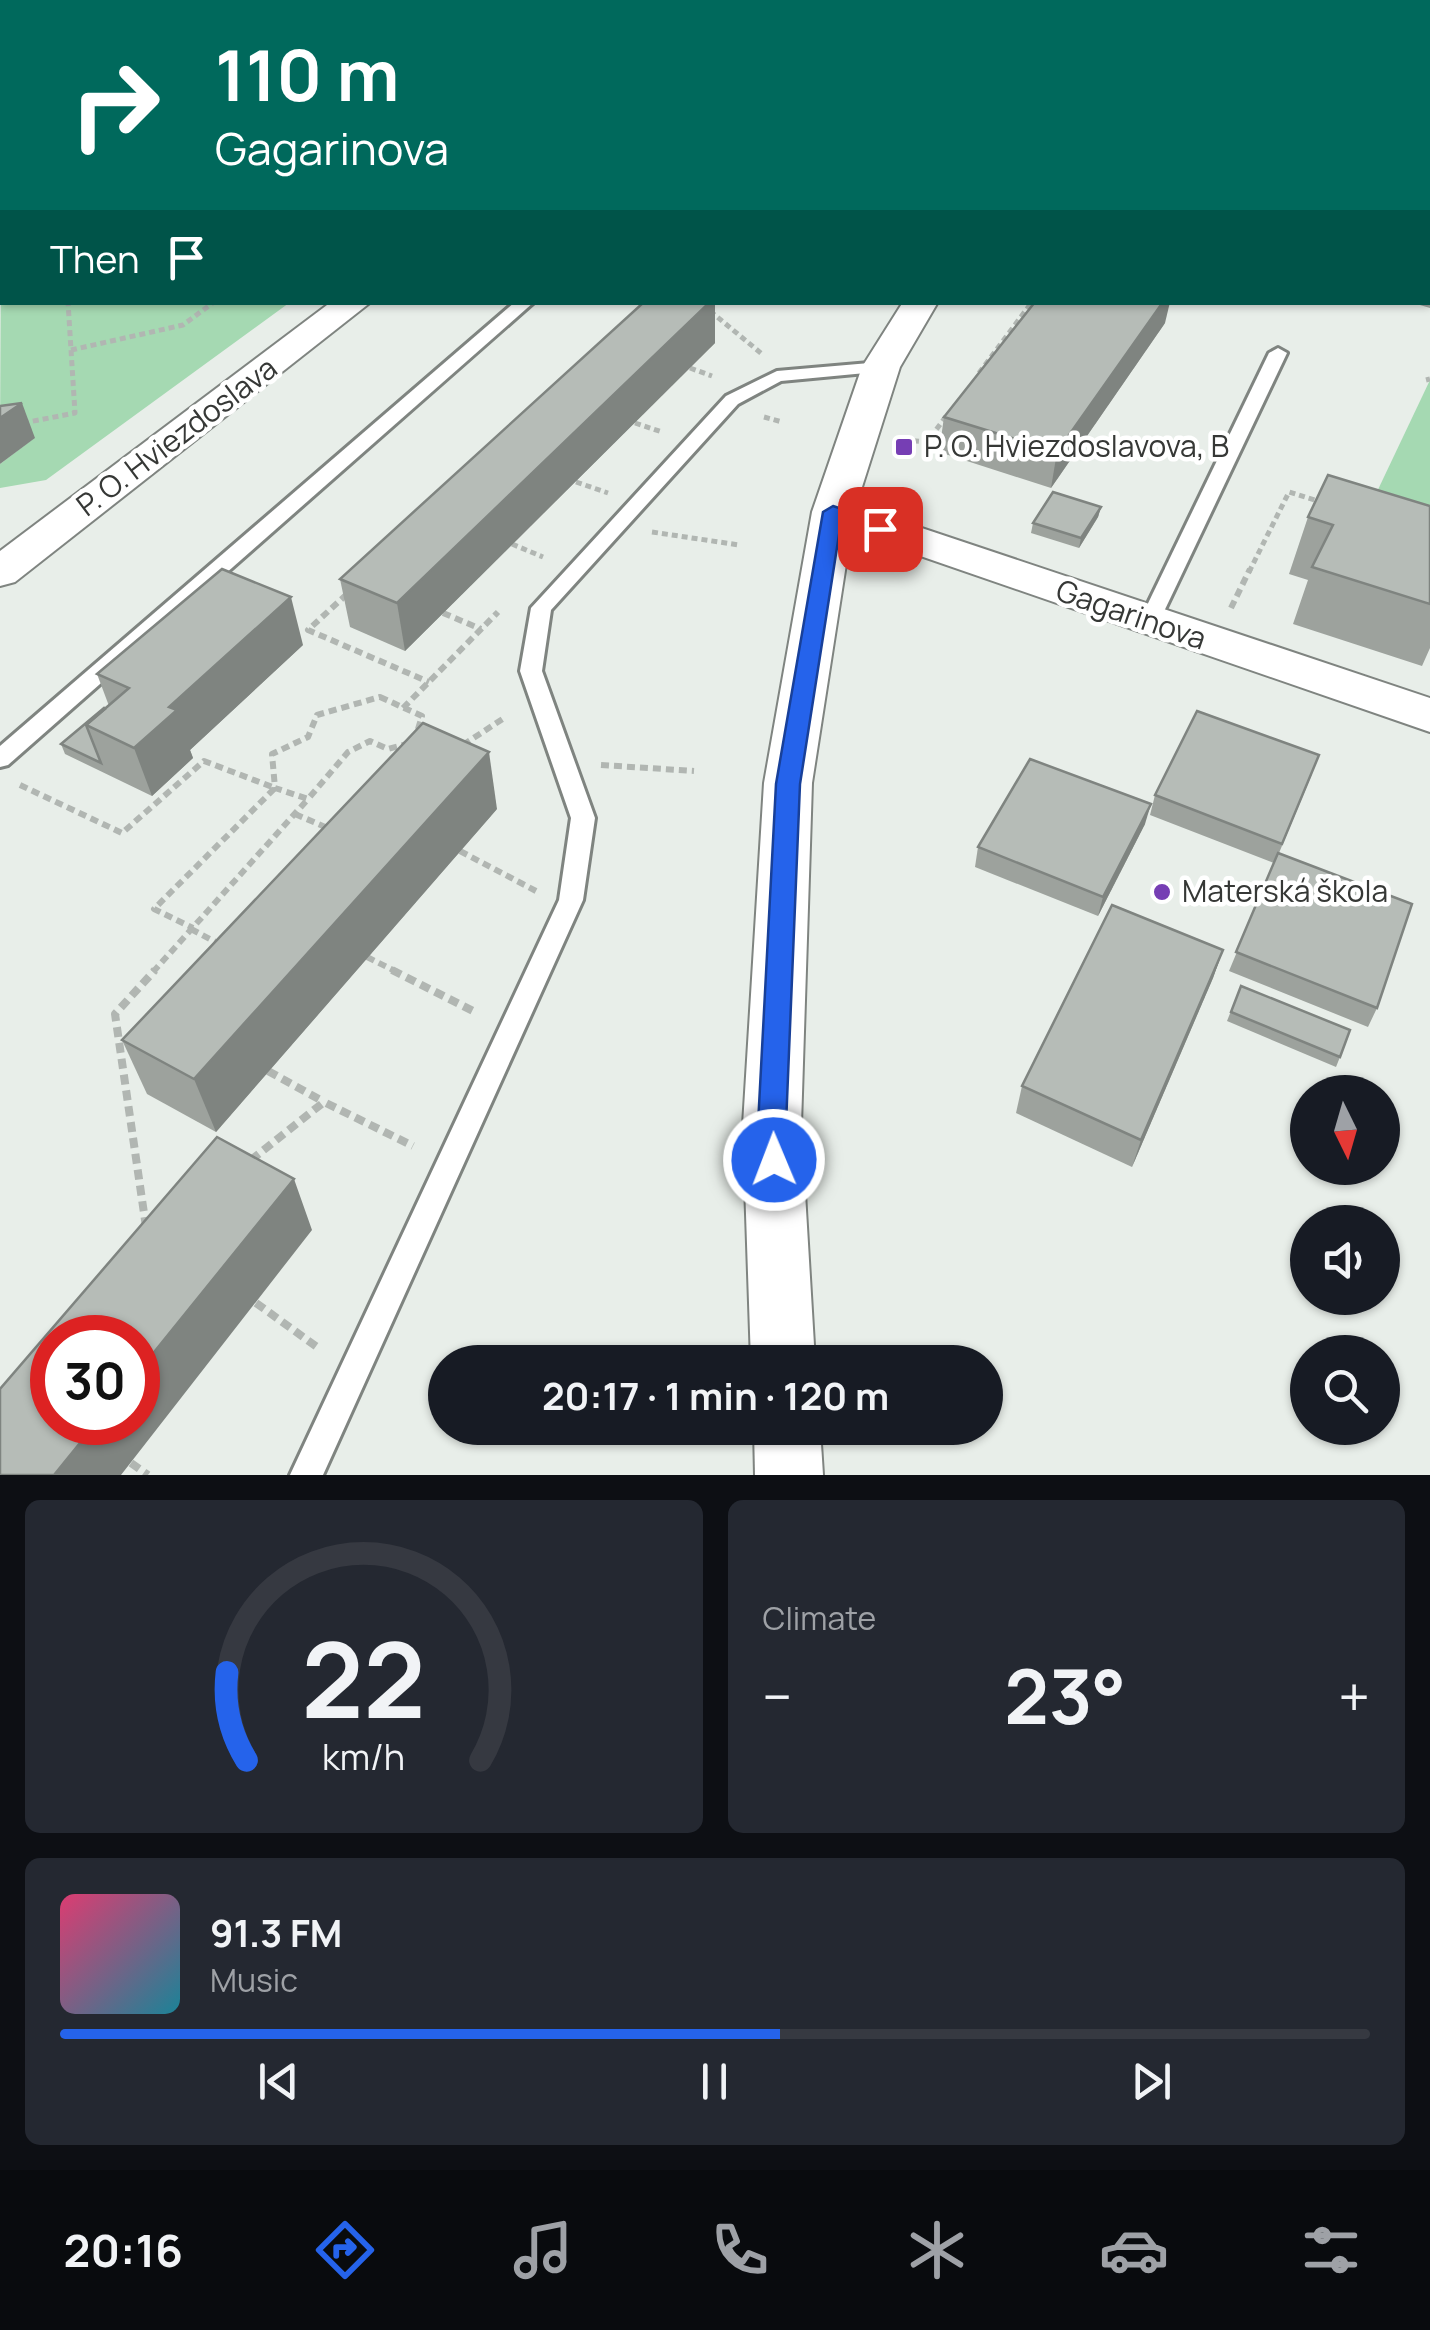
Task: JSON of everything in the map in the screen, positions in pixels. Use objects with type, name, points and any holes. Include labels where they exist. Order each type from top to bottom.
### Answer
[{"type":"street","name":"P. O. Hviezdoslava","points":[[0,572],[350,305]]},
{"type":"street","points":[[782,1345],[772,1125],[788,784],[833,512],[881,367],[918,305]]},
{"type":"street","name":"Gagarinova","points":[[833,512],[1430,716]]},
{"type":"street","points":[[787,1445],[789,1475]]},
{"type":"lane","points":[[0,759],[523,305]]},
{"type":"lane","points":[[1149,622],[1278,353]]},
{"type":"lane","points":[[306,1475],[571,900],[583,818],[531,671],[541,608],[732,400],[777,376],[881,367]]},
{"type":"path","points":[[19,424],[75,413],[68,305]]},
{"type":"path","points":[[72,350],[183,325],[210,305]]},
{"type":"path","points":[[974,380],[1030,305]]},
{"type":"path","points":[[704,306],[772,361]]},
{"type":"path","points":[[690,368],[722,380]]},
{"type":"path","points":[[898,440],[927,442],[950,411]]},
{"type":"path","points":[[635,423],[669,435]]},
{"type":"path","points":[[576,482],[612,494]]},
{"type":"path","points":[[1224,623],[1289,492],[1324,503]]},
{"type":"path","points":[[664,536],[739,545]]},
{"type":"path","points":[[512,544],[548,559]]},
{"type":"path","points":[[360,582],[308,630],[429,682]]},
{"type":"path","points":[[403,708],[498,612]]},
{"type":"path","points":[[443,613],[481,629]]},
{"type":"path","points":[[276,788],[272,754],[308,736],[317,715],[380,698],[422,716],[414,742]]},
{"type":"path","points":[[460,747],[504,718]]},
{"type":"path","points":[[148,1243],[115,1014],[348,752],[370,742],[388,748],[414,742],[430,749]]},
{"type":"path","points":[[18,784],[122,833],[204,761],[308,799]]},
{"type":"path","points":[[566,769],[610,764],[694,772]]},
{"type":"path","points":[[234,952],[154,909],[276,788]]},
{"type":"path","points":[[295,814],[341,834]]},
{"type":"path","points":[[460,851],[536,891]]},
{"type":"path","points":[[367,957],[477,1013]]},
{"type":"path","points":[[268,1071],[413,1146]]},
{"type":"path","points":[[236,1172],[324,1102]]},
{"type":"path","points":[[256,1302],[317,1347]]},
{"type":"path","points":[[131,1463],[148,1475]]},
{"type":"green space","points":[[1,305],[286,305],[46,480],[0,488],[0,464],[33,439],[0,444]]},
{"type":"green space","points":[[1430,380],[1430,515],[1374,498]]},
{"type":"building","points":[[641,305],[707,305],[397,603],[340,579]]},
{"type":"building","points":[[1033,305],[1161,305],[1057,452],[944,417]]},
{"type":"building","points":[[22,403],[0,418],[0,406]]},
{"type":"building","points":[[1328,475],[1430,506],[1430,604],[1312,567],[1333,525],[1308,517]]},
{"type":"building","points":[[1053,492],[1101,507],[1081,538],[1033,523]]},
{"type":"building","points":[[222,569],[291,597],[169,707],[177,710],[134,748],[86,725],[129,688],[97,674]]},
{"type":"building","points":[[104,708],[86,725],[101,763],[61,744]]},
{"type":"building","points":[[1197,711],[1319,755],[1282,844],[1155,795]]},
{"type":"building","points":[[423,723],[489,752],[194,1079],[122,1040]]},
{"type":"building","points":[[1030,759],[1151,804],[1103,897],[978,847]]},
{"type":"building","points":[[1278,853],[1412,904],[1377,1008],[1236,952]]},
{"type":"building","points":[[1112,905],[1223,950],[1141,1140],[1022,1086]]},
{"type":"building","points":[[1241,986],[1350,1030],[1340,1057],[1231,1012]]},
{"type":"building","points":[[217,1137],[294,1179],[160,1345],[160,1315],[64,1315]]},
{"type":"building","points":[[30,1354],[30,1445],[78,1445],[54,1475],[0,1475],[0,1389]]},
{"type":"place","name":"P. O. Hviezdoslavova, B","points":[[904,447]]},
{"type":"place","name":"Materská škola","points":[[1162,892]]},
{"type":"route","points":[[774,1160],[772,1125],[788,784],[833,512],[880,529]]}]
